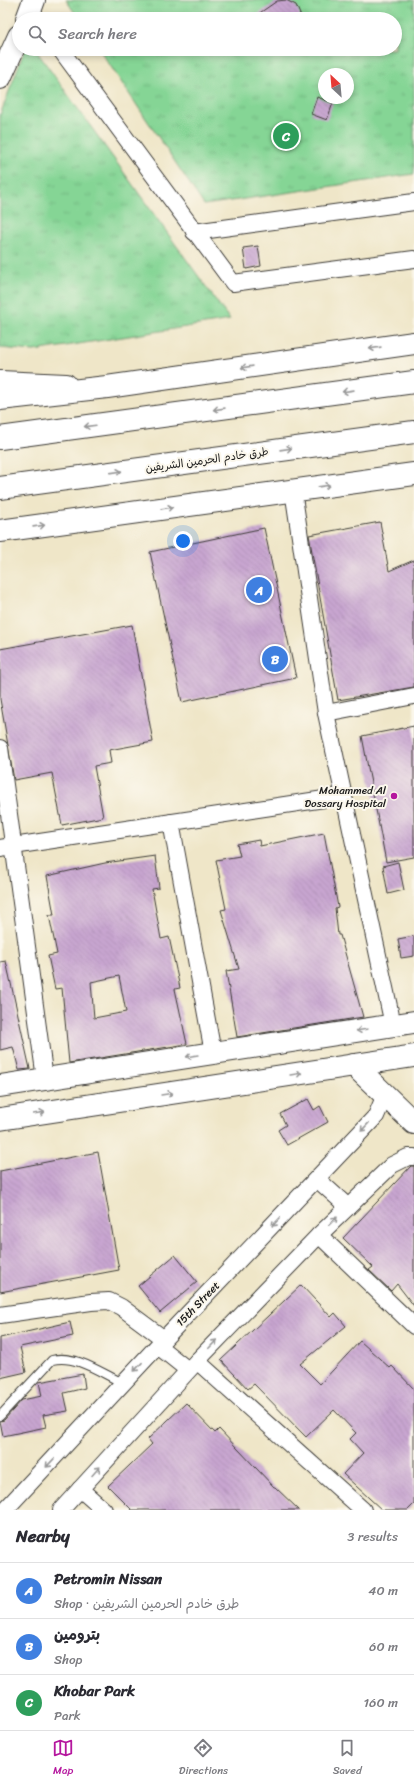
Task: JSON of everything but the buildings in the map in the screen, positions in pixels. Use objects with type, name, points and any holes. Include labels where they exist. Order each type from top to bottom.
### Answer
[{"type":"main road","points":[[0,78],[12,51]]},
{"type":"main road","points":[[0,399],[107,387],[414,342]]},
{"type":"main road","points":[[0,382],[107,387]]},
{"type":"main road","points":[[0,438],[414,382]]},
{"type":"main road","name":"طرق خادم الحرمين الشريفين","points":[[0,488],[414,432]]},
{"type":"main road","points":[[0,531],[414,474]]},
{"type":"main road","points":[[0,492],[77,478]]},
{"type":"main road","points":[[0,1086],[414,1022]]},
{"type":"main road","points":[[0,1119],[414,1056]]},
{"type":"main road","points":[[354,1065],[414,1123]]},
{"type":"street","points":[[65,56],[233,283],[414,259]]},
{"type":"street","points":[[194,232],[414,202]]},
{"type":"street","points":[[293,490],[326,713],[393,1026]]},
{"type":"street","points":[[326,713],[414,696]]},
{"type":"street","points":[[0,748],[6,847],[45,1079]]},
{"type":"street","points":[[6,847],[344,796]]},
{"type":"street","points":[[171,822],[213,1053]]},
{"type":"street","name":"15th Street","points":[[5,1510],[161,1342],[376,1116],[385,1095]]},
{"type":"street","points":[[60,1510],[192,1365],[319,1235],[392,1165],[408,1157],[414,1157]]},
{"type":"street","points":[[317,1179],[348,1208]]},
{"type":"street","points":[[319,1235],[414,1326]]},
{"type":"street","points":[[0,1315],[91,1302],[109,1301],[121,1307],[363,1510]]},
{"type":"street","points":[[80,1489],[104,1510]]},
{"type":"lane","points":[[0,1416],[52,1360],[62,1358],[74,1359],[123,1383]]},
{"type":"green space","points":[[66,0],[414,0],[414,174],[204,205],[104,56],[402,56],[402,12],[74,12]]},
{"type":"green space","points":[[22,56],[40,56],[230,320],[34,351],[0,348],[0,115]]},
{"type":"place","name":"Khobar Park","points":[[286,136]]},
{"type":"place","name":"Petromin Nissan","points":[[259,590]]},
{"type":"place","name":"بترومين","points":[[275,659]]},
{"type":"place","name":"Mohammed Al Dossary Hospital","points":[[394,796]]}]
